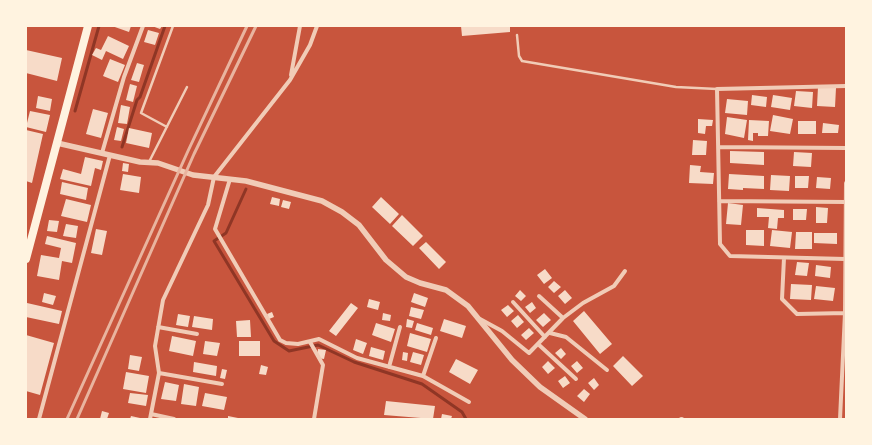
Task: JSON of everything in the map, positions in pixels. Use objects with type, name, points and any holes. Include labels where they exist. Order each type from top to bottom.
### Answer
[{"type":"highway","points":[[26,259],[88,26]]},
{"type":"street","points":[[102,153],[124,77],[143,26]]},
{"type":"street","points":[[290,80],[300,26]]},
{"type":"street","points":[[174,419],[151,417],[159,373],[155,346],[163,300],[208,206],[214,177],[290,80],[310,45],[317,26]]},
{"type":"street","points":[[845,259],[730,256],[720,244],[717,89],[846,86]]},
{"type":"street","points":[[57,143],[110,155],[158,163],[193,175],[230,179],[267,186],[322,201],[342,212],[359,225],[386,260],[406,277],[420,283],[446,290],[468,306],[512,360],[523,371],[540,387],[585,419]]},
{"type":"street","points":[[719,147],[846,148]]},
{"type":"street","points":[[39,419],[110,155]]},
{"type":"street","points":[[230,179],[215,230],[280,340],[286,343],[310,342],[319,339],[357,358],[423,376],[469,402]]},
{"type":"street","points":[[840,419],[844,367],[846,183]]},
{"type":"street","points":[[719,201],[846,202]]},
{"type":"street","points":[[784,258],[782,299],[797,314],[845,313]]},
{"type":"street","points":[[479,319],[502,331],[528,353],[550,333],[563,318],[583,303],[614,286],[625,272]]},
{"type":"street","points":[[539,296],[563,318]]},
{"type":"street","points":[[513,302],[545,337]]},
{"type":"street","points":[[158,327],[197,334]]},
{"type":"street","points":[[389,366],[400,327]]},
{"type":"street","points":[[550,333],[566,337],[607,370]]},
{"type":"street","points":[[423,376],[436,338]]},
{"type":"street","points":[[310,342],[323,365],[314,419]]},
{"type":"street","points":[[538,344],[576,379]]},
{"type":"street","points":[[159,373],[222,384]]},
{"type":"lane","points":[[167,127],[141,113],[173,26]]},
{"type":"lane","points":[[517,34],[519,56],[522,61],[676,87],[717,89]]},
{"type":"lane","points":[[149,162],[187,87]]},
{"type":"building","points":[[112,26],[131,26],[129,32]]},
{"type":"building","points":[[152,26],[162,26],[160,29]]},
{"type":"building","points":[[461,26],[510,26],[510,32],[462,36]]},
{"type":"building","points":[[148,30],[159,33],[155,45],[144,42]]},
{"type":"building","points":[[108,36],[129,46],[123,59],[106,51],[102,60],[92,55],[96,48],[101,50]]},
{"type":"building","points":[[26,50],[62,58],[57,81],[26,73]]},
{"type":"building","points":[[110,59],[125,65],[118,82],[103,76]]},
{"type":"building","points":[[137,63],[144,65],[139,82],[131,80]]},
{"type":"building","points":[[130,84],[137,86],[133,102],[126,100]]},
{"type":"building","points":[[818,87],[836,88],[835,107],[817,106]]},
{"type":"building","points":[[796,91],[813,92],[812,108],[794,106]]},
{"type":"building","points":[[752,95],[767,97],[766,107],[751,105]]},
{"type":"building","points":[[773,95],[792,98],[790,110],[771,107]]},
{"type":"building","points":[[38,96],[52,99],[50,111],[36,108]]},
{"type":"building","points":[[727,99],[748,101],[747,115],[725,113]]},
{"type":"building","points":[[121,105],[130,107],[127,124],[118,123]]},
{"type":"building","points":[[93,109],[108,113],[101,138],[86,134]]},
{"type":"building","points":[[30,111],[50,115],[46,132],[26,127]]},
{"type":"building","points":[[773,115],[793,119],[790,134],[770,131]]},
{"type":"building","points":[[727,117],[747,120],[744,138],[725,134]]},
{"type":"building","points":[[698,119],[713,120],[712,126],[706,126],[705,134],[698,133]]},
{"type":"building","points":[[749,120],[769,121],[768,136],[758,136],[758,133],[753,133],[753,141],[748,140]]},
{"type":"building","points":[[798,121],[816,121],[816,134],[798,134]]},
{"type":"building","points":[[823,123],[839,125],[838,133],[822,133]]},
{"type":"building","points":[[117,127],[124,129],[121,141],[114,140]]},
{"type":"building","points":[[129,128],[152,133],[149,148],[126,143]]},
{"type":"building","points":[[26,130],[43,134],[32,183],[26,181]]},
{"type":"building","points":[[693,140],[707,141],[706,155],[692,155]]},
{"type":"building","points":[[730,151],[764,152],[764,165],[730,163]]},
{"type":"building","points":[[794,152],[812,153],[811,167],[793,166]]},
{"type":"building","points":[[85,157],[103,161],[101,170],[95,168],[91,186],[60,179],[63,169],[81,174]]},
{"type":"building","points":[[123,163],[129,164],[128,172],[122,171]]},
{"type":"building","points":[[690,165],[701,166],[700,172],[714,173],[713,184],[689,183]]},
{"type":"building","points":[[123,174],[141,177],[139,193],[120,190]]},
{"type":"building","points":[[729,174],[764,176],[764,189],[728,189]]},
{"type":"building","points":[[771,175],[790,176],[789,191],[770,190]]},
{"type":"building","points":[[795,176],[809,176],[808,188],[795,188]]},
{"type":"building","points":[[817,177],[831,178],[830,189],[816,188]]},
{"type":"building","points":[[62,182],[88,188],[86,200],[60,194]]},
{"type":"building","points":[[272,197],[280,199],[279,206],[270,204]]},
{"type":"building","points":[[381,197],[399,214],[390,224],[372,207]]},
{"type":"building","points":[[66,199],[91,205],[87,222],[61,216]]},
{"type":"building","points":[[283,200],[291,202],[289,209],[281,207]]},
{"type":"building","points":[[728,203],[743,205],[741,225],[726,224]]},
{"type":"building","points":[[816,207],[828,208],[827,223],[816,223]]},
{"type":"building","points":[[757,208],[784,210],[784,218],[778,218],[777,229],[768,228],[769,217],[757,217]]},
{"type":"building","points":[[793,209],[807,209],[806,220],[793,220]]},
{"type":"building","points":[[402,215],[423,236],[413,246],[392,226]]},
{"type":"building","points":[[49,220],[59,221],[57,232],[47,231]]},
{"type":"building","points":[[66,224],[78,226],[76,238],[63,236]]},
{"type":"building","points":[[96,229],[107,231],[102,255],[91,253]]},
{"type":"building","points":[[746,230],[764,230],[764,246],[746,245]]},
{"type":"building","points":[[772,230],[792,232],[790,248],[770,246]]},
{"type":"building","points":[[796,232],[812,232],[812,249],[795,249]]},
{"type":"building","points":[[814,233],[837,233],[837,244],[814,243]]},
{"type":"building","points":[[47,236],[76,243],[72,263],[62,261],[59,280],[37,276],[41,255],[59,258],[61,248],[45,244]]},
{"type":"building","points":[[426,242],[446,262],[439,269],[419,248]]},
{"type":"building","points":[[797,262],[809,263],[807,276],[795,275]]},
{"type":"building","points":[[816,265],[831,267],[830,278],[815,276]]},
{"type":"building","points":[[545,269],[552,278],[544,284],[537,275]]},
{"type":"building","points":[[554,281],[561,287],[554,293],[548,287]]},
{"type":"building","points":[[791,284],[812,285],[811,300],[790,299]]},
{"type":"building","points":[[816,286],[835,288],[833,301],[814,299]]},
{"type":"building","points":[[520,290],[526,296],[521,301],[515,296]]},
{"type":"building","points":[[565,290],[572,298],[565,304],[558,296]]},
{"type":"building","points":[[44,293],[56,296],[53,305],[42,302]]},
{"type":"building","points":[[414,293],[428,298],[425,307],[411,302]]},
{"type":"building","points":[[369,299],[380,302],[378,310],[367,307]]},
{"type":"building","points":[[532,302],[536,308],[530,313],[525,307]]},
{"type":"building","points":[[27,303],[62,311],[59,324],[26,317]]},
{"type":"building","points":[[351,303],[358,308],[336,336],[329,331]]},
{"type":"building","points":[[508,305],[514,311],[507,317],[501,310]]},
{"type":"building","points":[[411,307],[424,310],[421,319],[409,316]]},
{"type":"building","points":[[584,311],[612,344],[600,354],[573,321]]},
{"type":"building","points":[[272,312],[274,317],[269,319],[267,314]]},
{"type":"building","points":[[383,313],[391,315],[390,321],[382,320]]},
{"type":"building","points":[[544,313],[551,320],[543,327],[536,320]]},
{"type":"building","points":[[178,314],[190,316],[188,327],[176,325]]},
{"type":"building","points":[[518,315],[524,322],[517,328],[511,321]]},
{"type":"building","points":[[194,316],[213,319],[212,330],[192,327]]},
{"type":"building","points":[[407,319],[414,321],[412,328],[406,327]]},
{"type":"building","points":[[444,319],[466,326],[462,338],[440,331]]},
{"type":"building","points":[[250,320],[251,337],[237,337],[236,321]]},
{"type":"building","points":[[376,323],[395,329],[391,342],[372,335]]},
{"type":"building","points":[[417,323],[433,328],[431,335],[415,330]]},
{"type":"building","points":[[529,328],[534,333],[526,340],[521,335]]},
{"type":"building","points":[[410,333],[431,339],[427,352],[407,346]]},
{"type":"building","points":[[26,335],[54,343],[40,395],[26,391]]},
{"type":"building","points":[[172,336],[196,341],[193,356],[169,351]]},
{"type":"building","points":[[356,339],[367,343],[363,354],[353,350]]},
{"type":"building","points":[[205,341],[220,343],[217,356],[203,354]]},
{"type":"building","points":[[239,341],[260,341],[260,356],[239,356]]},
{"type":"building","points":[[371,347],[385,351],[383,360],[369,356]]},
{"type":"building","points":[[561,348],[566,354],[561,359],[555,353]]},
{"type":"building","points":[[318,349],[326,350],[324,359],[317,358]]},
{"type":"building","points":[[403,352],[408,353],[407,361],[402,360]]},
{"type":"building","points":[[413,352],[424,355],[421,365],[410,362]]},
{"type":"building","points":[[130,355],[142,357],[139,371],[128,369]]},
{"type":"building","points":[[623,356],[643,376],[632,386],[613,366]]},
{"type":"building","points":[[456,359],[478,370],[470,384],[449,372]]},
{"type":"building","points":[[548,361],[555,368],[548,374],[542,367]]},
{"type":"building","points":[[577,361],[583,368],[577,373],[571,366]]},
{"type":"building","points":[[194,362],[217,366],[216,376],[193,372]]},
{"type":"building","points":[[261,365],[268,367],[266,375],[259,374]]},
{"type":"building","points":[[222,369],[227,370],[225,379],[220,378]]},
{"type":"building","points":[[126,372],[149,376],[146,393],[123,389]]},
{"type":"building","points":[[565,376],[570,383],[563,388],[558,381]]},
{"type":"building","points":[[594,378],[599,385],[594,390],[588,383]]},
{"type":"building","points":[[165,382],[179,385],[176,401],[161,399]]},
{"type":"building","points":[[184,384],[199,387],[196,406],[181,404]]},
{"type":"building","points":[[584,389],[590,394],[584,402],[577,396]]},
{"type":"building","points":[[130,393],[148,395],[146,406],[128,403]]},
{"type":"building","points":[[205,393],[227,397],[224,410],[202,406]]},
{"type":"building","points":[[386,401],[435,406],[433,419],[384,415]]},
{"type":"building","points":[[102,411],[109,413],[107,419],[100,419]]},
{"type":"building","points":[[442,414],[452,416],[451,419],[441,419]]},
{"type":"building","points":[[131,416],[140,418],[140,419],[130,419]]},
{"type":"building","points":[[228,416],[238,418],[238,419],[228,419]]},
{"type":"waterway","points":[[75,111],[99,26]]},
{"type":"waterway","points":[[122,147],[137,100],[140,97],[165,26]]},
{"type":"waterway","points":[[246,189],[226,233],[214,241],[274,341],[289,351],[318,345],[354,362],[422,384],[462,412],[466,419]]},
{"type":"railway","points":[[67,419],[188,151],[247,26]]},
{"type":"railway","points":[[77,419],[194,154],[256,26]]}]
